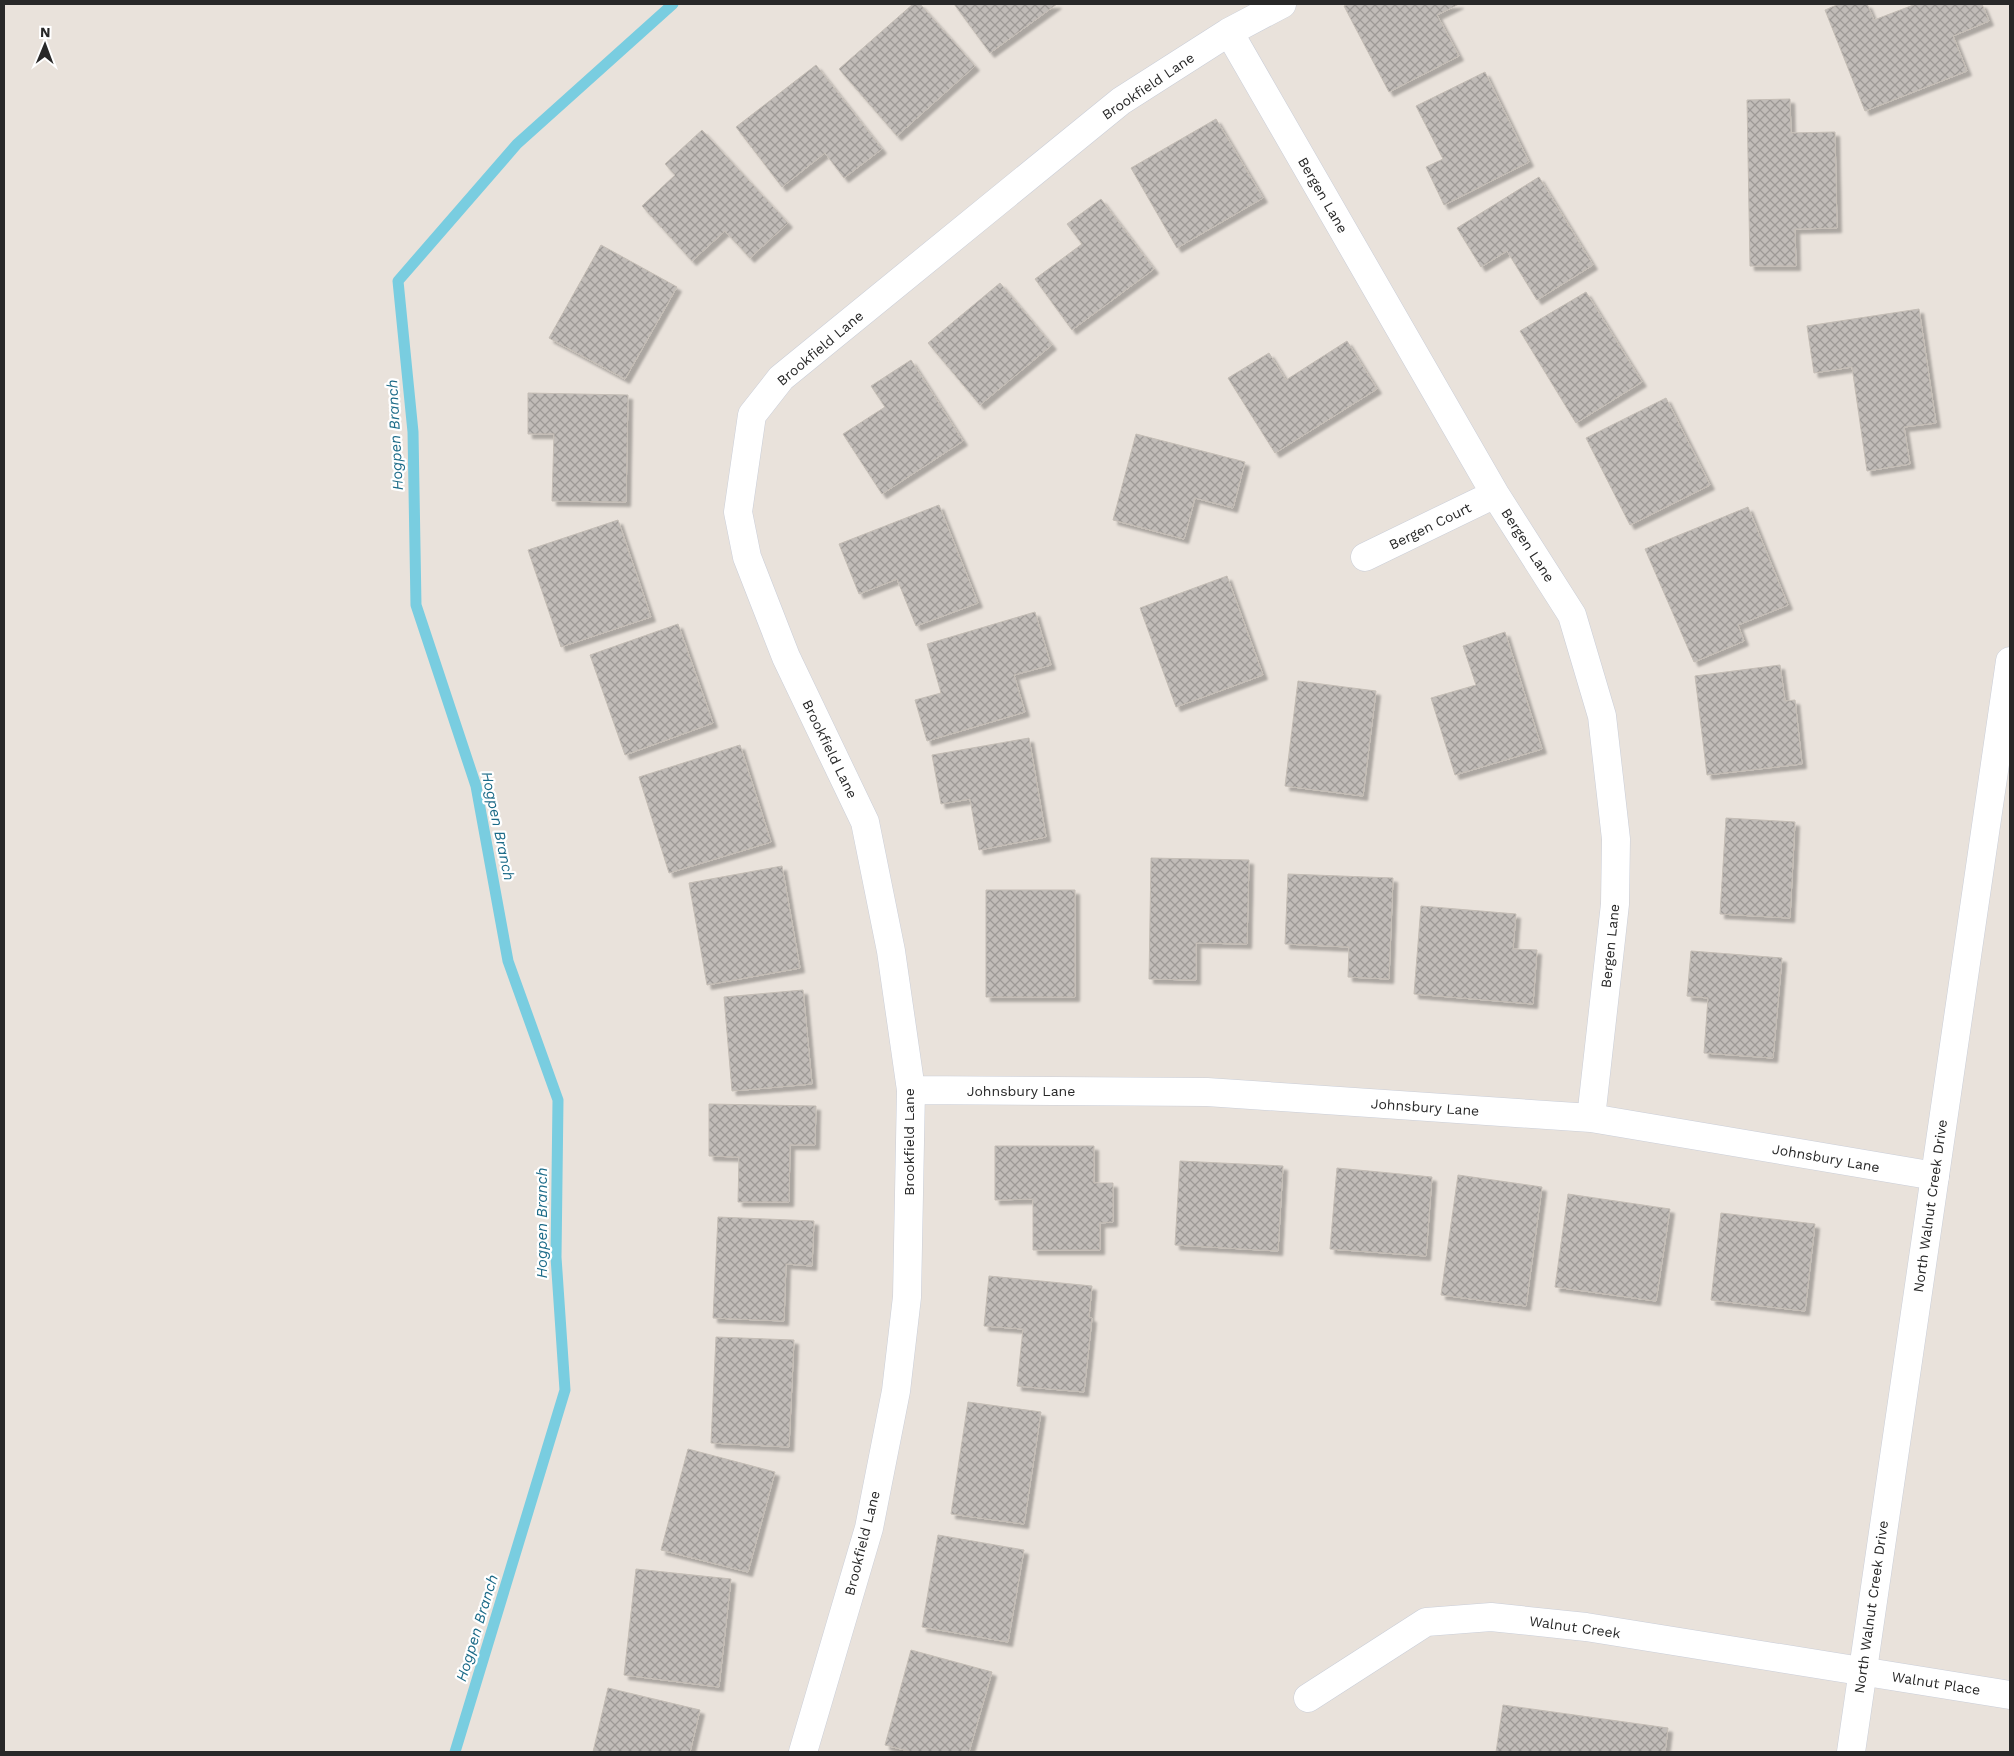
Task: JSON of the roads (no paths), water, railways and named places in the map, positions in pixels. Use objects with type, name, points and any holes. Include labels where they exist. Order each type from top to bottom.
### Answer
[{"type":"street","name":"Brookfield Lane","points":[[803,1752],[868,1528],[896,1391],[907,1297],[911,1090],[891,951],[865,822],[786,657],[747,557],[738,512],[752,415],[781,378],[1121,101],[1229,32],[1282,4]]},
{"type":"street","name":"Bergen Lane","points":[[1229,32],[1495,494],[1572,615],[1602,716],[1616,839],[1614,904],[1591,1118]]},
{"type":"street","name":"Bergen Court","points":[[1365,557],[1495,494]]},
{"type":"street","name":"North Walnut Creek Drive","points":[[1850,1752],[2010,661]]},
{"type":"street","name":"Johnsbury Lane","points":[[911,1090],[1207,1092],[1591,1118],[1934,1176]]},
{"type":"street","name":"Walnut Creek","points":[[1308,1698],[1426,1622],[1492,1617],[1586,1628],[1861,1672]]},
{"type":"street","name":"Walnut Place","points":[[1861,1672],[2010,1695]]},
{"type":"waterway","name":"Hogpen Branch","points":[[455,1752],[565,1390],[556,1257],[558,1100],[508,961],[476,786],[416,605],[413,432],[398,281],[517,144],[673,4]]}]
